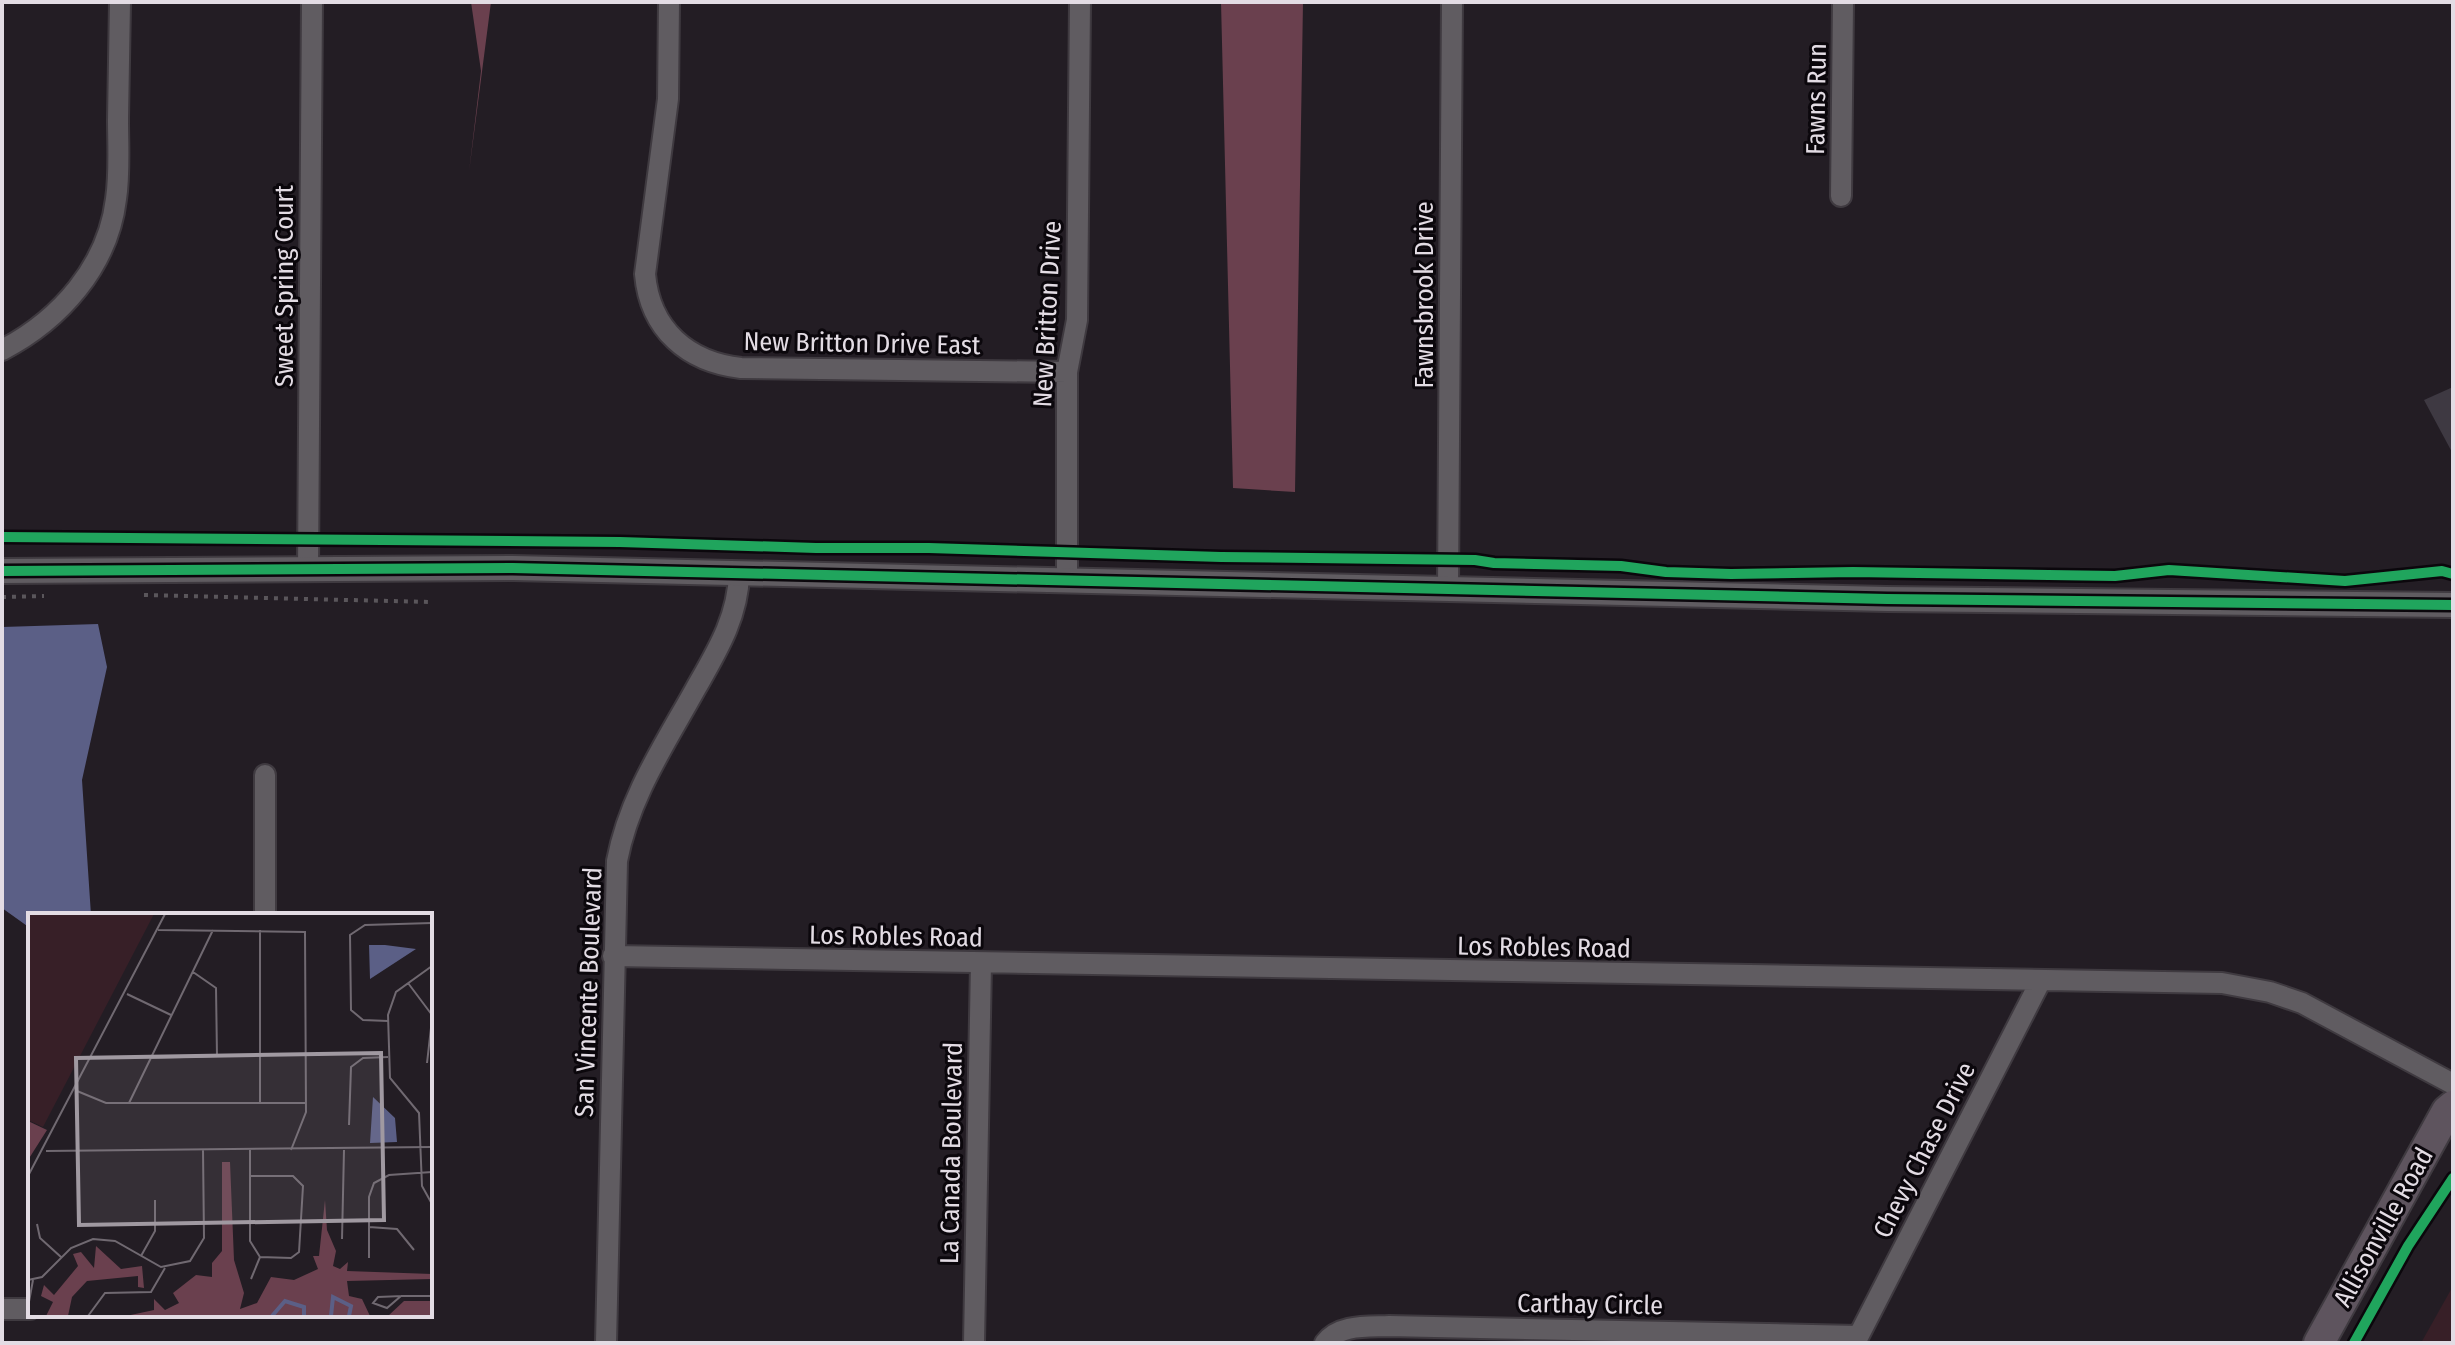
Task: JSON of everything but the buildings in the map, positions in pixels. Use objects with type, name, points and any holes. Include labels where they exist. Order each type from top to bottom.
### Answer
[{"type":"main road","name":"Allisonville Road","points":[[2319,1343],[2451,1095]]},
{"type":"street","points":[[2,350],[57,313],[82,283],[105,242],[118,187],[120,2]]},
{"type":"street","name":"Sweet Spring Court","points":[[308,570],[312,2]]},
{"type":"street","name":"New Britton Drive East","points":[[669,2],[668,99],[645,274],[659,321],[678,343],[707,361],[741,368],[1067,372]]},
{"type":"street","name":"New Britton Drive","points":[[1067,580],[1067,372],[1077,320],[1080,2]]},
{"type":"street","name":"Fawnsbrook Drive","points":[[1448,589],[1452,2]]},
{"type":"street","name":"Fawns Run","points":[[1841,196],[1843,2]]},
{"type":"street","points":[[2,571],[513,568],[1942,600],[2453,605]]},
{"type":"street","name":"San Vincente Boulevard","points":[[606,1343],[617,861],[628,814],[724,639],[739,596],[739,574]]},
{"type":"street","points":[[265,775],[265,913]]},
{"type":"street","name":"Los Robles Road","points":[[613,956],[2222,983],[2270,992],[2302,1003],[2451,1095]]},
{"type":"street","name":"La Canada Boulevard","points":[[974,1343],[981,963]]},
{"type":"street","name":"Chevy Chase Drive","points":[[1856,1340],[2040,982]]},
{"type":"street","points":[[2,1309],[28,1309]]},
{"type":"street","name":"Carthay Circle","points":[[1325,1343],[1335,1333],[1345,1330],[1389,1326],[1856,1340]]},
{"type":"path","points":[[2,597],[54,595]]},
{"type":"path","points":[[130,595],[431,602]]},
{"type":"shaded area","points":[[471,2],[491,2],[469,172],[481,71]]},
{"type":"shaded area","points":[[1221,2],[1303,2],[1295,492],[1233,488]]},
{"type":"shaded area","points":[[2453,1286],[2453,1343],[2421,1343]]},
{"type":"water","points":[[98,624],[107,667],[82,780],[91,913],[28,913],[28,927],[2,908],[2,627]]},
{"type":"cycle path","points":[[2,537],[929,548],[1221,557],[1475,560],[1731,574],[1853,572],[2115,576],[2169,570],[2345,581],[2442,571],[2453,574]]},
{"type":"cycle path","points":[[2,571],[513,568],[1887,599],[2453,605]]},
{"type":"cycle path","points":[[2354,1343],[2408,1246],[2453,1178]]}]
